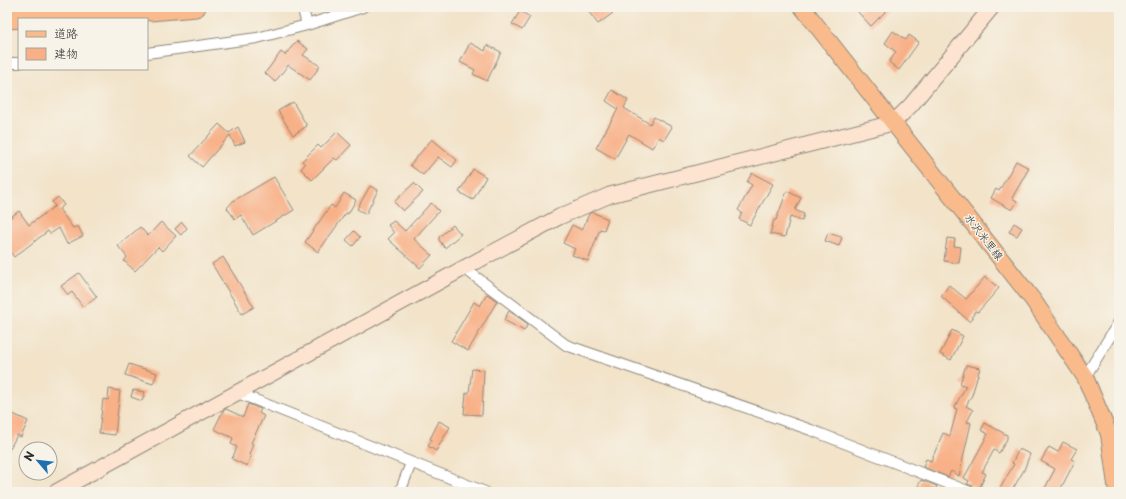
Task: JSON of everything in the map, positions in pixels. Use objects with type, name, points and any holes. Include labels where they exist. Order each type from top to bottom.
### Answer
[{"type":"highway","points":[[62,15],[105,7]]},
{"type":"highway","points":[[130,12],[162,7]]},
{"type":"highway","points":[[21,18],[167,11],[196,7]]},
{"type":"highway","points":[[7,19],[18,18]]},
{"type":"main road","name":"水沢米里線","points":[[802,7],[1033,300],[1085,377],[1110,434],[1117,492]]},
{"type":"street","points":[[148,53],[257,38],[307,25],[363,7]]},
{"type":"street","points":[[56,492],[559,217],[610,195],[893,123],[911,105],[992,7]]},
{"type":"street","points":[[304,13],[307,25]]},
{"type":"street","points":[[7,63],[18,62]]},
{"type":"street","points":[[464,268],[566,345],[811,430],[970,492]]},
{"type":"street","points":[[1085,377],[1119,322]]},
{"type":"street","points":[[238,393],[485,492]]},
{"type":"street","points":[[400,492],[411,463]]},
{"type":"building","points":[[585,7],[608,7],[613,13],[598,24]]},
{"type":"building","points":[[863,7],[890,7],[871,26],[858,12]]},
{"type":"building","points":[[520,11],[530,17],[522,30],[512,24]]},
{"type":"building","points":[[893,31],[906,40],[909,35],[919,42],[899,70],[889,62],[896,52],[885,43]]},
{"type":"building","points":[[297,41],[308,49],[303,55],[320,66],[310,80],[288,65],[275,82],[265,73],[281,52],[285,55]]},
{"type":"building","points":[[470,43],[485,51],[487,45],[501,52],[487,81],[473,74],[475,70],[460,62]]},
{"type":"building","points":[[612,90],[628,100],[624,108],[650,124],[654,117],[672,127],[664,140],[659,137],[652,148],[629,134],[615,159],[596,148],[618,109],[606,101]]},
{"type":"building","points":[[293,102],[307,126],[293,135],[278,111]]},
{"type":"building","points":[[219,124],[229,133],[238,127],[245,142],[235,146],[230,135],[202,167],[190,156]]},
{"type":"building","points":[[337,132],[351,145],[337,160],[334,158],[312,180],[301,169],[305,164],[302,161],[318,145],[321,148]]},
{"type":"building","points":[[432,139],[457,160],[452,167],[438,157],[423,175],[410,165]]},
{"type":"building","points":[[1016,161],[1029,168],[1012,198],[1017,201],[1012,210],[991,198],[996,189],[999,191]]},
{"type":"building","points":[[473,169],[486,177],[473,200],[459,192]]},
{"type":"building","points":[[752,173],[773,184],[750,225],[739,219],[742,213],[738,210],[752,185],[747,182]]},
{"type":"building","points":[[274,177],[294,210],[253,235],[241,215],[235,219],[227,208],[233,201]]},
{"type":"building","points":[[414,183],[423,192],[403,211],[394,202]]},
{"type":"building","points":[[370,186],[378,190],[366,214],[357,209]]},
{"type":"building","points":[[787,191],[801,198],[795,210],[804,214],[802,221],[790,217],[785,237],[770,234],[774,220],[776,220]]},
{"type":"building","points":[[344,193],[356,200],[348,214],[346,213],[318,252],[305,242],[331,205],[335,208]]},
{"type":"building","points":[[58,197],[64,205],[59,209],[73,228],[78,226],[83,236],[67,244],[59,228],[50,234],[48,231],[14,257],[7,248],[7,220],[19,211],[29,225],[55,206],[52,202]]},
{"type":"building","points":[[431,203],[439,211],[414,239],[432,255],[420,268],[388,239],[394,233],[388,225],[394,221],[405,231]]},
{"type":"building","points":[[592,212],[608,219],[604,230],[600,229],[588,261],[572,255],[575,249],[563,243],[572,225],[582,230],[589,214]]},
{"type":"building","points":[[161,222],[176,236],[162,251],[158,247],[135,271],[124,261],[127,257],[118,246],[140,227],[148,236]]},
{"type":"building","points":[[182,222],[187,228],[181,235],[175,229]]},
{"type":"building","points":[[1014,223],[1022,228],[1017,236],[1009,232]]},
{"type":"building","points":[[453,225],[461,234],[445,248],[439,240],[439,237]]},
{"type":"building","points":[[354,231],[360,237],[353,246],[346,240]]},
{"type":"building","points":[[828,233],[842,237],[839,246],[825,241]]},
{"type":"building","points":[[947,238],[955,239],[954,246],[961,247],[959,263],[944,261]]},
{"type":"building","points":[[223,257],[254,307],[242,314],[212,264]]},
{"type":"building","points":[[79,273],[97,297],[83,307],[72,292],[68,295],[61,286]]},
{"type":"building","points":[[985,277],[999,288],[978,312],[975,311],[970,322],[941,296],[949,285],[966,299]]},
{"type":"building","points":[[487,294],[497,301],[468,351],[451,341],[474,302],[480,306]]},
{"type":"building","points":[[509,311],[528,324],[524,331],[504,320]]},
{"type":"building","points":[[952,330],[963,336],[951,360],[940,354]]},
{"type":"building","points":[[129,364],[157,373],[153,384],[125,375]]},
{"type":"building","points":[[966,365],[980,368],[972,395],[966,406],[973,410],[967,422],[971,423],[959,476],[951,471],[948,477],[923,467],[926,459],[931,461],[943,433],[950,436],[957,409],[954,408],[966,386],[960,384]]},
{"type":"building","points":[[472,369],[484,370],[482,415],[464,414],[466,393],[469,393]]},
{"type":"building","points":[[109,389],[120,391],[115,435],[99,433],[103,399],[108,400]]},
{"type":"building","points":[[133,390],[145,392],[142,401],[131,397]]},
{"type":"building","points":[[248,404],[261,409],[259,413],[264,416],[251,443],[253,444],[249,455],[251,456],[247,466],[232,459],[237,447],[231,444],[233,438],[214,429],[223,411],[226,409],[243,417]]},
{"type":"building","points":[[11,413],[28,421],[21,437],[17,435],[7,454],[7,422]]},
{"type":"building","points":[[439,421],[450,427],[436,451],[428,446],[432,440],[430,439]]},
{"type":"building","points":[[985,423],[1007,435],[1007,439],[999,453],[994,450],[982,472],[986,474],[978,491],[973,486],[967,484],[969,481],[964,478],[988,434],[981,430]]},
{"type":"building","points":[[1063,442],[1077,449],[1071,459],[1075,461],[1059,492],[1043,492],[1055,469],[1041,461],[1049,447],[1058,452]]},
{"type":"building","points":[[1019,449],[1030,454],[1024,470],[1011,492],[998,492],[1014,464],[1012,463]]},
{"type":"building","points":[[921,480],[937,486],[934,492],[915,492]]}]
